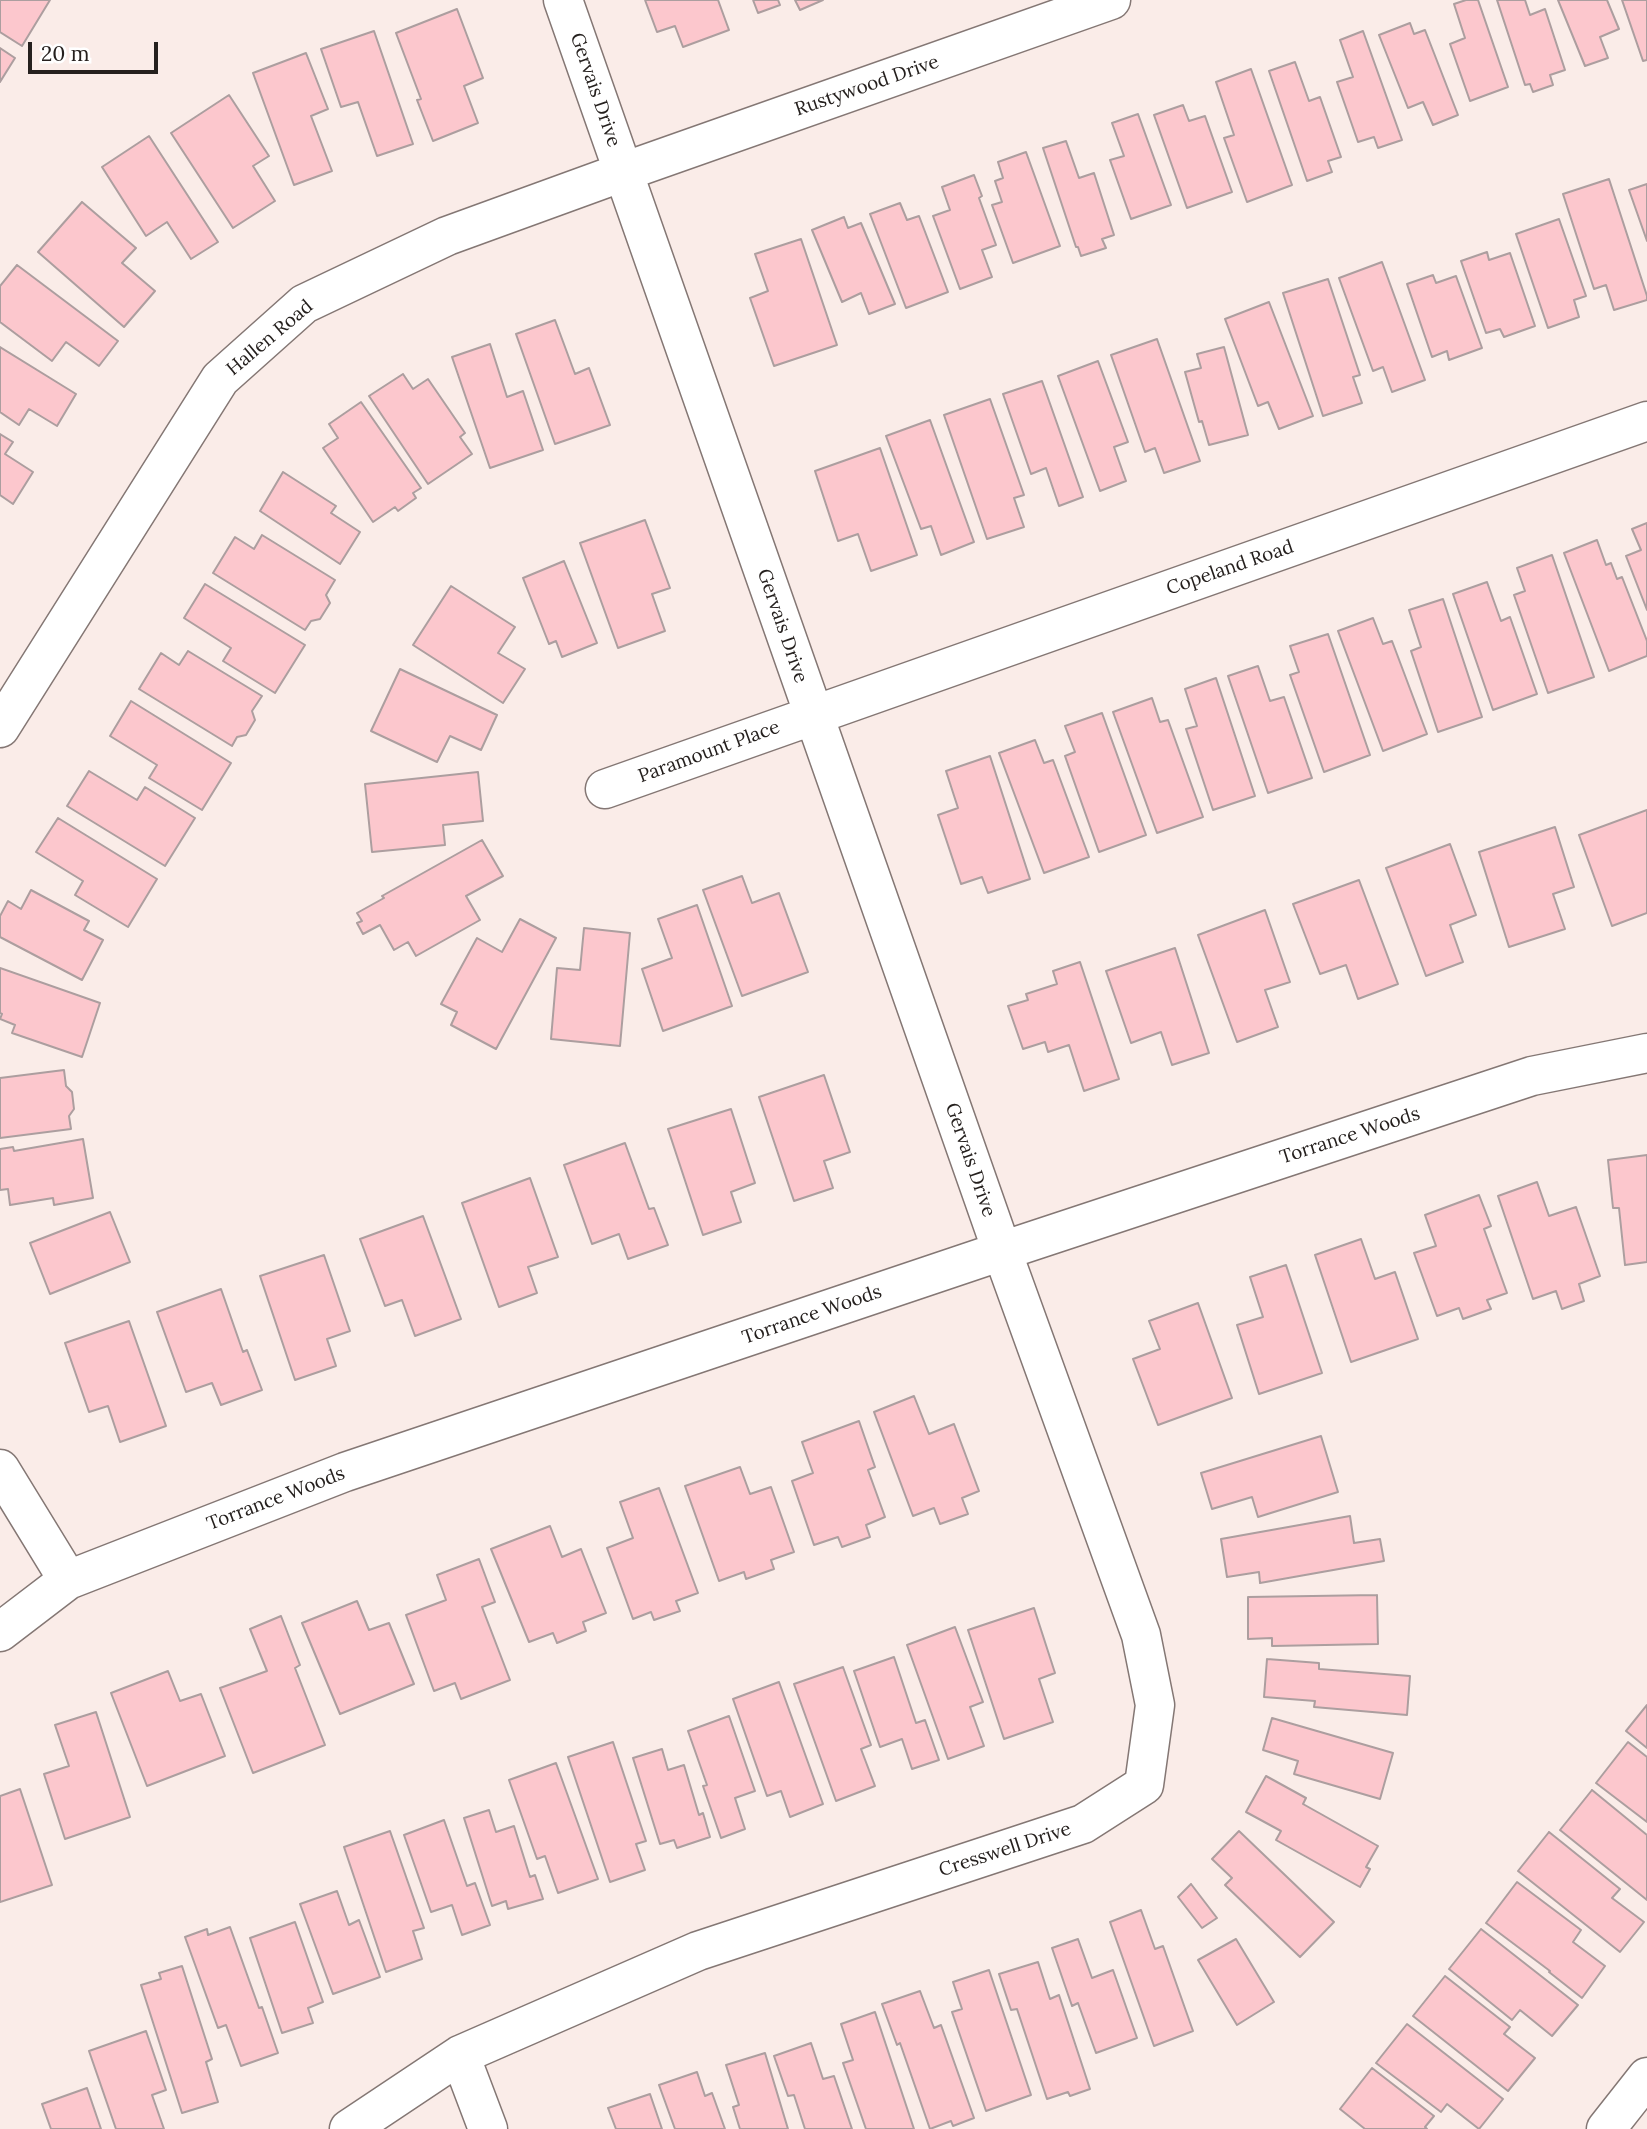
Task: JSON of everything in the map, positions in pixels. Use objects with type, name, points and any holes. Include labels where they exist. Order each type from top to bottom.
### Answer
[{"type":"street","name":"Gervais Drive","points":[[563,0],[1002,1251]]},
{"type":"street","name":"Rustywood Drive","points":[[623,172],[1111,0]]},
{"type":"street","name":"Hallen Road","points":[[0,728],[220,379],[304,304],[447,236],[623,172]]},
{"type":"street","name":"Copeland Road","points":[[813,715],[1647,421]]},
{"type":"street","name":"Paramount Place","points":[[605,789],[813,715]]},
{"type":"street","name":"Torrance Woods","points":[[0,1632],[68,1580],[345,1472],[1532,1076],[1647,1053]]},
{"type":"street","name":"Cresswell Drive","points":[[349,2129],[460,2055],[698,1951],[1083,1824],[1144,1785],[1156,1705],[1141,1635],[1002,1251]]},
{"type":"street","points":[[0,1469],[68,1580]]},
{"type":"street","points":[[460,2055],[488,2129]]},
{"type":"street","points":[[1606,2129],[1647,2077]]},
{"type":"building","points":[[0,0],[50,0],[22,46],[0,32]]},
{"type":"building","points":[[645,0],[718,0],[729,30],[683,47],[675,26],[657,32]]},
{"type":"building","points":[[753,0],[778,0],[780,5],[758,13]]},
{"type":"building","points":[[795,0],[823,0],[800,10]]},
{"type":"building","points":[[1478,0],[1508,87],[1470,101],[1450,44],[1465,38],[1454,4]]},
{"type":"building","points":[[1497,0],[1525,0],[1530,15],[1545,9],[1565,70],[1550,75],[1553,85],[1533,92],[1530,84],[1525,85]]},
{"type":"building","points":[[1558,0],[1607,0],[1619,29],[1600,37],[1608,58],[1585,66]]},
{"type":"building","points":[[1622,0],[1647,0],[1647,60],[1643,61]]},
{"type":"building","points":[[457,9],[483,78],[464,86],[478,123],[433,141],[417,100],[421,99],[396,33]]},
{"type":"building","points":[[1410,23],[1414,34],[1425,30],[1458,115],[1433,125],[1423,102],[1408,108],[1379,35]]},
{"type":"building","points":[[374,31],[413,144],[377,156],[358,102],[341,107],[321,49]]},
{"type":"building","points":[[1363,31],[1402,140],[1378,148],[1374,137],[1358,142],[1337,82],[1353,77],[1340,40]]},
{"type":"building","points":[[0,48],[15,58],[0,82]]},
{"type":"building","points":[[306,53],[328,109],[311,116],[332,171],[294,185],[253,73]]},
{"type":"building","points":[[1295,62],[1309,101],[1320,97],[1341,157],[1328,161],[1332,172],[1307,181],[1269,71]]},
{"type":"building","points":[[1251,69],[1292,185],[1247,202],[1224,138],[1234,135],[1216,82]]},
{"type":"building","points":[[229,95],[269,156],[253,166],[275,201],[233,228],[171,133]]},
{"type":"building","points":[[1183,105],[1189,121],[1205,116],[1232,192],[1187,208],[1154,115]]},
{"type":"building","points":[[1138,114],[1171,205],[1131,219],[1110,160],[1124,156],[1112,123]]},
{"type":"building","points":[[149,136],[218,242],[191,259],[167,222],[146,236],[102,167]]},
{"type":"building","points":[[1066,141],[1079,178],[1094,173],[1114,235],[1102,239],[1106,248],[1081,256],[1043,148]]},
{"type":"building","points":[[1026,152],[1060,246],[1013,263],[992,205],[1002,202],[995,181],[1003,178],[998,162]]},
{"type":"building","points":[[974,175],[982,196],[979,198],[996,245],[982,250],[992,277],[960,289],[933,216],[950,210],[942,187]]},
{"type":"building","points":[[1609,179],[1647,296],[1647,300],[1614,310],[1606,285],[1594,289],[1563,194]]},
{"type":"building","points":[[1647,184],[1647,241],[1629,190]]},
{"type":"building","points":[[82,202],[136,248],[122,263],[155,291],[124,327],[38,252]]},
{"type":"building","points":[[900,203],[907,220],[919,216],[948,292],[906,308],[870,214]]},
{"type":"building","points":[[844,217],[848,228],[861,223],[895,304],[869,314],[861,293],[842,302],[812,230]]},
{"type":"building","points":[[1559,219],[1586,296],[1574,300],[1579,317],[1548,328],[1516,234]]},
{"type":"building","points":[[801,239],[837,345],[774,366],[750,298],[768,291],[755,254]]},
{"type":"building","points":[[1487,252],[1489,260],[1510,253],[1535,326],[1504,337],[1500,329],[1486,333],[1461,261]]},
{"type":"building","points":[[1382,262],[1425,380],[1392,392],[1383,367],[1373,371],[1339,278]]},
{"type":"building","points":[[17,265],[118,341],[99,366],[66,342],[52,361],[0,322],[0,286]]},
{"type":"building","points":[[1433,275],[1436,283],[1456,276],[1482,348],[1449,360],[1447,351],[1432,357],[1407,284]]},
{"type":"building","points":[[1328,279],[1360,375],[1353,377],[1362,403],[1323,416],[1283,293]]},
{"type":"building","points":[[1269,302],[1313,416],[1279,429],[1268,402],[1258,406],[1225,319]]},
{"type":"building","points":[[555,320],[575,374],[589,368],[610,425],[555,444],[516,334]]},
{"type":"building","points":[[1157,339],[1200,461],[1164,473],[1155,448],[1145,452],[1111,355]]},
{"type":"building","points":[[490,344],[507,397],[523,391],[543,450],[490,468],[452,357]]},
{"type":"building","points":[[0,347],[76,394],[57,426],[29,409],[19,425],[0,412]]},
{"type":"building","points":[[1224,347],[1248,435],[1209,445],[1202,421],[1199,422],[1185,372],[1201,368],[1197,354]]},
{"type":"building","points":[[1098,361],[1128,442],[1114,447],[1126,481],[1100,491],[1058,376]]},
{"type":"building","points":[[403,374],[413,389],[428,379],[465,433],[460,437],[472,454],[428,484],[369,396]]},
{"type":"building","points":[[1042,381],[1083,497],[1059,506],[1046,468],[1031,474],[1003,394]]},
{"type":"building","points":[[990,399],[1024,495],[1014,498],[1024,527],[987,539],[944,415]]},
{"type":"building","points":[[361,402],[421,488],[413,493],[416,498],[398,511],[395,507],[373,522],[323,448],[338,438],[329,424]]},
{"type":"building","points":[[930,420],[974,542],[941,555],[931,526],[921,529],[886,436]]},
{"type":"building","points":[[0,434],[13,442],[5,454],[33,472],[13,504],[0,495]]},
{"type":"building","points":[[880,448],[917,555],[871,571],[858,534],[838,541],[815,471]]},
{"type":"building","points":[[283,472],[336,506],[331,513],[360,532],[340,564],[260,511]]},
{"type":"building","points":[[645,520],[670,588],[652,594],[665,631],[618,648],[580,543]]},
{"type":"building","points":[[1647,523],[1647,610],[1626,556],[1641,550],[1632,529]]},
{"type":"building","points":[[262,535],[335,580],[326,595],[330,603],[320,619],[311,621],[305,630],[213,573],[235,537],[254,549]]},
{"type":"building","points":[[1597,540],[1606,565],[1611,563],[1617,579],[1622,577],[1647,641],[1647,656],[1609,671],[1564,553]]},
{"type":"building","points":[[1552,555],[1594,677],[1548,693],[1514,595],[1525,591],[1517,568]]},
{"type":"building","points":[[564,561],[597,643],[562,657],[556,641],[549,644],[523,578]]},
{"type":"building","points":[[1487,582],[1501,621],[1510,617],[1537,694],[1493,710],[1453,594]]},
{"type":"building","points":[[205,584],[305,645],[275,693],[223,661],[231,648],[184,618]]},
{"type":"building","points":[[451,586],[515,627],[498,653],[525,669],[503,703],[413,645]]},
{"type":"building","points":[[1443,599],[1482,717],[1438,732],[1411,651],[1421,647],[1409,610]]},
{"type":"building","points":[[1373,618],[1383,644],[1392,641],[1427,734],[1383,751],[1338,631]]},
{"type":"building","points":[[1328,634],[1370,755],[1324,772],[1290,675],[1299,672],[1290,646]]},
{"type":"building","points":[[188,651],[262,696],[252,711],[255,720],[246,735],[237,737],[232,746],[139,689],[161,653],[179,665]]},
{"type":"building","points":[[1258,666],[1270,701],[1284,697],[1312,778],[1268,793],[1228,676]]},
{"type":"building","points":[[400,669],[497,715],[481,750],[450,736],[437,762],[371,731]]},
{"type":"building","points":[[1216,678],[1255,796],[1213,810],[1186,729],[1197,726],[1185,689]]},
{"type":"building","points":[[1152,698],[1160,722],[1168,720],[1203,817],[1157,833],[1113,712]]},
{"type":"building","points":[[131,701],[231,763],[202,810],[149,778],[157,765],[110,736]]},
{"type":"building","points":[[1102,713],[1146,835],[1099,852],[1065,756],[1075,752],[1065,726]]},
{"type":"building","points":[[1035,740],[1044,763],[1053,760],[1089,857],[1044,873],[999,753]]},
{"type":"building","points":[[990,756],[1030,879],[988,893],[982,877],[961,884],[938,815],[958,808],[946,771]]},
{"type":"building","points":[[89,771],[137,800],[145,787],[195,818],[165,866],[67,806]]},
{"type":"building","points":[[478,772],[483,821],[443,825],[445,845],[372,852],[365,784]]},
{"type":"building","points":[[1647,810],[1647,913],[1612,926],[1579,835]]},
{"type":"building","points":[[58,818],[157,879],[128,927],[75,895],[83,881],[36,852]]},
{"type":"building","points":[[1555,827],[1574,887],[1553,894],[1565,929],[1509,947],[1479,852]]},
{"type":"building","points":[[482,840],[503,876],[466,896],[480,920],[416,956],[408,942],[394,950],[380,925],[363,934],[357,923],[362,921],[357,913]]},
{"type":"building","points":[[1450,844],[1476,915],[1450,925],[1463,962],[1426,976],[1386,868]]},
{"type":"building","points":[[742,876],[752,903],[779,893],[808,972],[742,996],[703,890]]},
{"type":"building","points":[[1359,880],[1398,984],[1358,999],[1346,965],[1320,974],[1293,904]]},
{"type":"building","points":[[31,890],[89,921],[84,930],[103,940],[82,980],[0,937],[0,916],[8,901],[21,909]]},
{"type":"building","points":[[697,905],[732,1006],[663,1031],[642,969],[672,958],[658,919]]},
{"type":"building","points":[[1265,910],[1290,982],[1265,990],[1278,1027],[1237,1042],[1198,935]]},
{"type":"building","points":[[520,919],[556,938],[496,1049],[451,1025],[457,1012],[441,1004],[477,938],[502,952]]},
{"type":"building","points":[[584,928],[630,933],[620,1046],[551,1039],[557,968],[580,970]]},
{"type":"building","points":[[1175,948],[1209,1053],[1172,1065],[1161,1032],[1131,1043],[1106,971]]},
{"type":"building","points":[[1080,962],[1119,1079],[1084,1091],[1069,1045],[1048,1052],[1045,1042],[1023,1049],[1008,1006],[1028,1000],[1026,994],[1057,984],[1053,971]]},
{"type":"building","points":[[0,968],[100,1003],[82,1057],[12,1033],[15,1025],[0,1019]]},
{"type":"building","points":[[64,1070],[66,1086],[72,1092],[74,1109],[69,1116],[71,1129],[0,1138],[0,1078]]},
{"type":"building","points":[[824,1075],[850,1152],[824,1161],[833,1188],[794,1201],[759,1097]]},
{"type":"building","points":[[731,1109],[755,1183],[731,1192],[741,1222],[703,1235],[668,1129]]},
{"type":"building","points":[[83,1139],[93,1198],[54,1205],[53,1198],[10,1205],[8,1189],[0,1190],[0,1149],[13,1147],[14,1151]]},
{"type":"building","points":[[625,1143],[649,1209],[654,1208],[668,1245],[628,1259],[619,1234],[592,1244],[564,1165]]},
{"type":"building","points":[[1647,1155],[1647,1262],[1625,1265],[1619,1208],[1613,1208],[1608,1160]]},
{"type":"building","points":[[530,1178],[558,1257],[528,1267],[537,1293],[499,1307],[462,1203]]},
{"type":"building","points":[[1537,1182],[1549,1216],[1576,1207],[1600,1276],[1579,1284],[1584,1301],[1562,1309],[1556,1291],[1533,1299],[1498,1196]]},
{"type":"building","points":[[1479,1195],[1491,1226],[1484,1229],[1507,1293],[1487,1300],[1491,1309],[1463,1319],[1459,1308],[1437,1316],[1414,1253],[1436,1246],[1425,1215]]},
{"type":"building","points":[[110,1212],[130,1262],[50,1294],[30,1243]]},
{"type":"building","points":[[423,1216],[461,1319],[415,1336],[402,1300],[385,1306],[360,1239]]},
{"type":"building","points":[[1361,1239],[1375,1279],[1395,1272],[1418,1339],[1351,1362],[1315,1255]]},
{"type":"building","points":[[324,1255],[350,1331],[327,1339],[336,1366],[295,1380],[260,1276]]},
{"type":"building","points":[[1286,1265],[1322,1373],[1259,1394],[1237,1325],[1263,1317],[1250,1277]]},
{"type":"building","points":[[221,1289],[243,1352],[247,1350],[262,1390],[221,1405],[212,1383],[186,1392],[157,1312]]},
{"type":"building","points":[[1198,1303],[1232,1398],[1158,1425],[1133,1359],[1160,1349],[1149,1321]]},
{"type":"building","points":[[129,1321],[166,1426],[120,1442],[108,1406],[89,1412],[65,1343]]},
{"type":"building","points":[[914,1396],[929,1434],[954,1424],[979,1491],[962,1498],[968,1514],[940,1524],[934,1508],[913,1516],[874,1412]]},
{"type":"building","points":[[859,1421],[875,1467],[868,1470],[885,1517],[866,1525],[870,1537],[842,1547],[838,1537],[814,1545],[792,1481],[813,1473],[802,1442]]},
{"type":"building","points":[[1321,1436],[1338,1492],[1258,1517],[1252,1497],[1212,1509],[1201,1473]]},
{"type":"building","points":[[740,1467],[750,1494],[771,1487],[794,1552],[771,1560],[774,1569],[746,1579],[744,1572],[719,1581],[685,1486]]},
{"type":"building","points":[[659,1488],[698,1593],[676,1601],[680,1611],[654,1620],[651,1612],[633,1619],[607,1548],[633,1538],[620,1502]]},
{"type":"building","points":[[1350,1516],[1354,1543],[1380,1539],[1384,1561],[1260,1583],[1259,1572],[1227,1577],[1221,1539]]},
{"type":"building","points":[[550,1526],[562,1557],[581,1549],[606,1613],[583,1622],[586,1631],[557,1643],[553,1633],[529,1642],[491,1549]]},
{"type":"building","points":[[479,1559],[495,1602],[482,1607],[510,1680],[461,1699],[455,1683],[434,1691],[406,1615],[446,1600],[437,1575]]},
{"type":"building","points":[[1377,1595],[1378,1644],[1272,1646],[1272,1638],[1248,1639],[1248,1597]]},
{"type":"building","points":[[357,1601],[369,1630],[389,1623],[414,1684],[340,1714],[302,1623]]},
{"type":"building","points":[[1034,1608],[1055,1673],[1039,1679],[1053,1722],[1004,1739],[968,1630]]},
{"type":"building","points":[[281,1616],[300,1665],[295,1668],[325,1745],[253,1773],[220,1688],[267,1671],[250,1629]]},
{"type":"building","points":[[955,1627],[983,1702],[970,1707],[984,1746],[948,1759],[907,1645]]},
{"type":"building","points":[[894,1657],[916,1723],[925,1720],[939,1760],[912,1769],[902,1739],[880,1747],[854,1671]]},
{"type":"building","points":[[1267,1659],[1319,1663],[1319,1669],[1410,1676],[1407,1715],[1314,1707],[1315,1701],[1264,1697]]},
{"type":"building","points":[[843,1667],[871,1745],[861,1749],[875,1786],[836,1801],[794,1684]]},
{"type":"building","points":[[168,1671],[180,1701],[201,1694],[225,1756],[147,1786],[111,1693]]},
{"type":"building","points":[[779,1682],[823,1804],[790,1817],[781,1791],[767,1796],[733,1699]]},
{"type":"building","points":[[1647,1705],[1647,1748],[1626,1731]]},
{"type":"building","points":[[96,1712],[130,1817],[65,1839],[44,1774],[69,1766],[55,1725]]},
{"type":"building","points":[[729,1716],[755,1791],[735,1798],[745,1829],[721,1838],[703,1786],[707,1785],[688,1731]]},
{"type":"building","points":[[1272,1718],[1393,1753],[1380,1799],[1294,1774],[1298,1761],[1263,1750]]},
{"type":"building","points":[[613,1742],[646,1841],[636,1844],[645,1870],[610,1882],[568,1757]]},
{"type":"building","points":[[1628,1742],[1647,1757],[1647,1822],[1596,1783]]},
{"type":"building","points":[[662,1749],[668,1770],[684,1765],[699,1815],[703,1813],[710,1837],[677,1848],[674,1840],[660,1844],[633,1758]]},
{"type":"building","points":[[556,1763],[598,1879],[558,1893],[545,1856],[537,1859],[509,1780]]},
{"type":"building","points":[[1266,1776],[1306,1798],[1303,1804],[1378,1846],[1366,1867],[1370,1869],[1360,1887],[1276,1840],[1281,1831],[1246,1812]]},
{"type":"building","points":[[20,1789],[52,1885],[0,1902],[0,1796]]},
{"type":"building","points":[[1592,1790],[1647,1835],[1647,1900],[1560,1830]]},
{"type":"building","points":[[489,1810],[496,1832],[514,1826],[530,1877],[535,1875],[543,1899],[508,1909],[506,1901],[492,1906],[464,1818]]},
{"type":"building","points":[[444,1820],[467,1886],[475,1883],[490,1925],[462,1935],[452,1905],[431,1912],[404,1835]]},
{"type":"building","points":[[390,1831],[424,1928],[413,1931],[422,1959],[386,1972],[344,1847]]},
{"type":"building","points":[[1239,1831],[1334,1922],[1300,1957],[1225,1885],[1232,1878],[1212,1859]]},
{"type":"building","points":[[1549,1832],[1620,1889],[1612,1898],[1644,1922],[1620,1952],[1518,1871]]},
{"type":"building","points":[[1517,1882],[1581,1930],[1573,1942],[1605,1966],[1582,1998],[1486,1923]]},
{"type":"building","points":[[1191,1884],[1217,1918],[1202,1928],[1178,1897]]},
{"type":"building","points":[[337,1891],[349,1925],[359,1920],[380,1977],[333,1994],[300,1904]]},
{"type":"building","points":[[1141,1910],[1155,1949],[1163,1946],[1193,2031],[1154,2046],[1110,1922]]},
{"type":"building","points":[[295,1922],[323,2002],[308,2008],[313,2023],[282,2033],[250,1938]]},
{"type":"building","points":[[230,1927],[278,2053],[241,2066],[226,2025],[218,2028],[185,1937],[207,1929],[208,1935]]},
{"type":"building","points":[[1481,1929],[1578,2005],[1552,2036],[1520,2010],[1512,2020],[1449,1969]]},
{"type":"building","points":[[1078,1939],[1092,1978],[1113,1970],[1137,2038],[1096,2053],[1078,2003],[1072,2006],[1052,1948]]},
{"type":"building","points":[[1236,1939],[1274,2002],[1237,2025],[1198,1960]]},
{"type":"building","points":[[1038,1962],[1050,1999],[1059,1995],[1090,2089],[1070,2096],[1068,2092],[1047,2099],[1017,2009],[1011,2010],[999,1974]]},
{"type":"building","points":[[182,1966],[212,2059],[206,2062],[218,2102],[182,2113],[141,1985],[161,1979],[159,1973]]},
{"type":"building","points":[[989,1970],[1031,2095],[986,2111],[952,2012],[962,2009],[953,1982]]},
{"type":"building","points":[[1445,1976],[1510,2027],[1504,2034],[1535,2058],[1508,2091],[1413,2016]]},
{"type":"building","points":[[920,1991],[934,2028],[941,2025],[974,2118],[953,2126],[951,2121],[930,2129],[900,2043],[897,2045],[882,2004]]},
{"type":"building","points":[[875,2012],[914,2129],[866,2129],[843,2063],[853,2060],[841,2024]]},
{"type":"building","points":[[1407,2024],[1503,2099],[1479,2129],[1447,2104],[1441,2112],[1376,2063]]},
{"type":"building","points":[[146,2031],[166,2090],[152,2095],[164,2129],[116,2129],[89,2051]]},
{"type":"building","points":[[811,2043],[823,2079],[834,2076],[852,2129],[805,2129],[794,2095],[788,2096],[774,2056]]},
{"type":"building","points":[[765,2053],[788,2129],[740,2129],[733,2107],[739,2105],[726,2065]]},
{"type":"building","points":[[1372,2068],[1434,2116],[1425,2127],[1427,2129],[1365,2129],[1340,2109]]},
{"type":"building","points":[[697,2072],[705,2096],[712,2093],[725,2129],[675,2129],[659,2085]]},
{"type":"building","points":[[87,2088],[101,2129],[51,2129],[42,2104]]},
{"type":"building","points":[[650,2094],[662,2129],[616,2129],[608,2108]]}]
